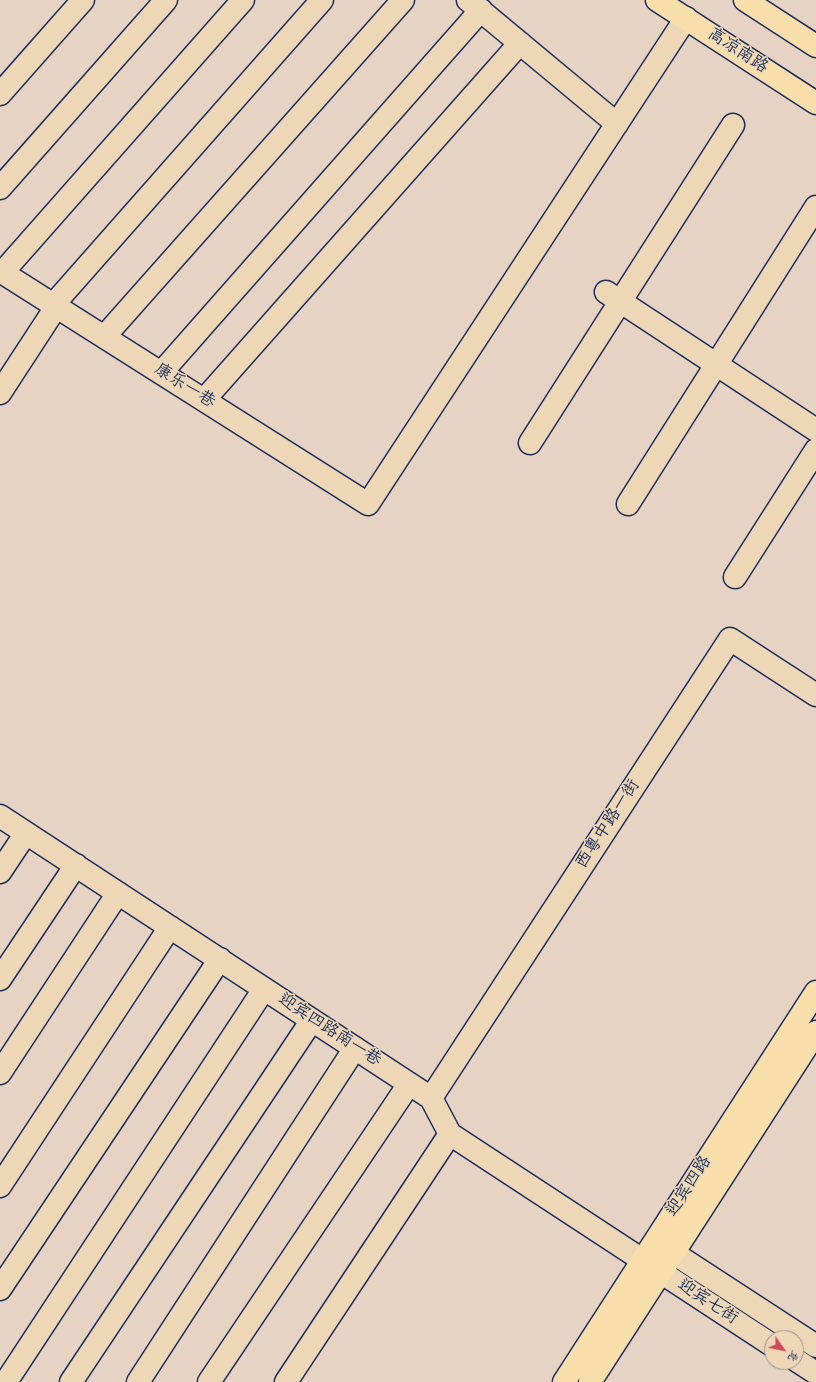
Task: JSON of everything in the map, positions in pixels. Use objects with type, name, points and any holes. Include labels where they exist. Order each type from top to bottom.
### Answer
[{"type":"main road","name":"高凉南路","points":[[657,0],[816,103]]},
{"type":"main road","points":[[745,0],[816,46]]},
{"type":"main road","name":"迎宾四路","points":[[564,1382],[816,992]]},
{"type":"main road","name":"迎宾四路","points":[[590,1382],[816,1032]]},
{"type":"street","points":[[0,94],[83,0]]},
{"type":"street","points":[[0,188],[166,0]]},
{"type":"street","points":[[1,272],[243,0]]},
{"type":"street","points":[[0,393],[54,306],[322,0]]},
{"type":"street","points":[[104,337],[403,0]]},
{"type":"street","points":[[161,373],[475,5],[617,124],[686,18]]},
{"type":"street","points":[[204,400],[520,43]]},
{"type":"street","name":"康乐一巷","points":[[1,272],[368,504],[617,124]]},
{"type":"street","points":[[530,443],[613,297],[733,125]]},
{"type":"street","points":[[628,504],[816,207]]},
{"type":"street","points":[[613,297],[816,430]]},
{"type":"street","points":[[735,577],[816,450]]},
{"type":"street","name":"西粤中路一街","points":[[431,1098],[730,639],[816,694]]},
{"type":"street","name":"迎宾四路南一巷","points":[[0,816],[431,1098],[450,1134],[642,1260]]},
{"type":"street","points":[[0,872],[26,833]]},
{"type":"street","points":[[0,979],[76,865]]},
{"type":"street","points":[[0,1072],[118,893]]},
{"type":"street","points":[[0,1186],[170,927]]},
{"type":"street","points":[[0,1289],[220,959]]},
{"type":"street","points":[[6,1382],[264,989]]},
{"type":"street","points":[[71,1382],[312,1020]]},
{"type":"street","points":[[138,1382],[354,1048]]},
{"type":"street","points":[[209,1382],[410,1084]]},
{"type":"street","points":[[286,1382],[450,1134]]},
{"type":"street","points":[[655,1241],[816,1346]]},
{"type":"street","name":"迎宾七街","points":[[642,1260],[764,1340]]},
{"type":"street","points":[[804,1365],[816,1373]]}]
